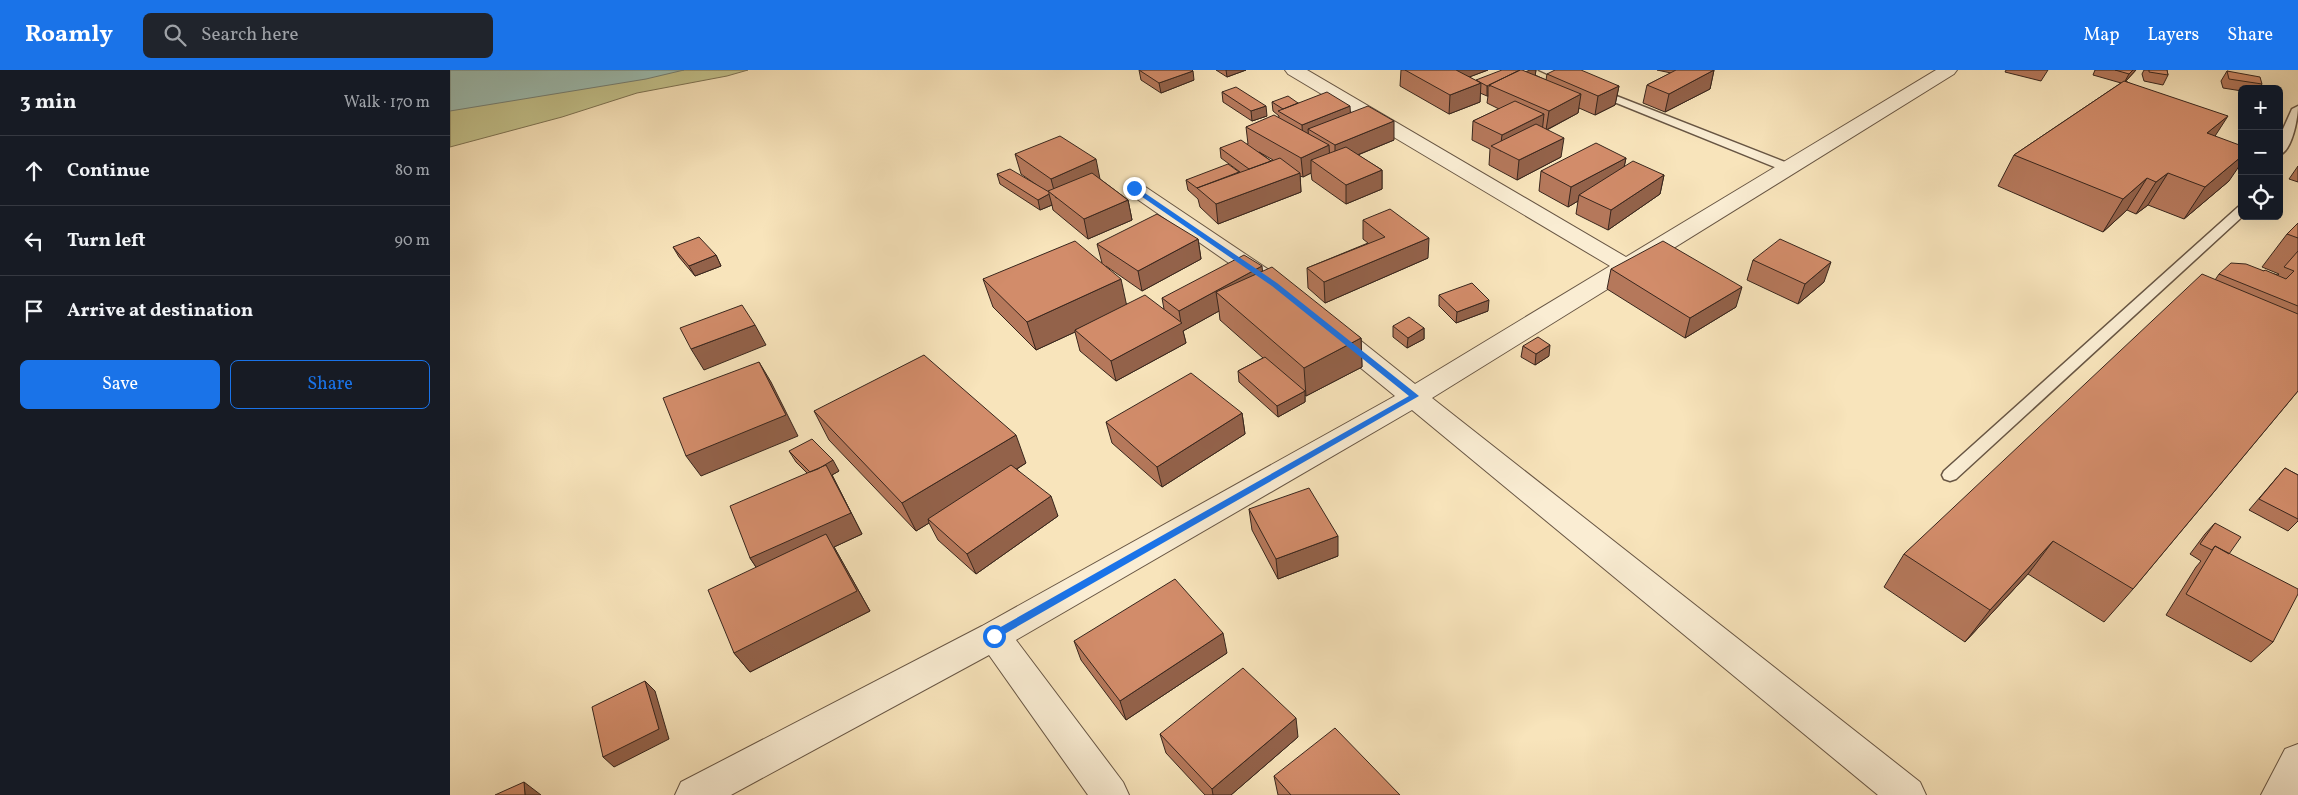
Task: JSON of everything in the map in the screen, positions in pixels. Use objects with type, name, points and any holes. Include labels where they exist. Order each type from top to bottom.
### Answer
[{"type":"street","points":[[1294,70],[1627,267]]},
{"type":"street","points":[[694,795],[994,636],[1415,396],[1627,267],[1786,167],[1948,70]]},
{"type":"street","points":[[1134,188],[1290,297]]},
{"type":"street","points":[[1313,316],[1415,396],[1906,795]]},
{"type":"street","points":[[994,636],[1110,795]]},
{"type":"street","points":[[2280,795],[2298,761]]},
{"type":"lane","points":[[1544,70],[1786,167]]},
{"type":"lane","points":[[2283,143],[2298,109]]},
{"type":"lane","points":[[1950,476],[2238,214]]},
{"type":"shaded area","points":[[450,70],[748,70],[727,76],[637,93],[562,117],[450,147]]},
{"type":"water","points":[[450,70],[684,70],[646,79],[450,111]]},
{"type":"building","points":[[1139,70],[1192,70],[1193,71],[1159,83]]},
{"type":"building","points":[[1405,70],[1456,70],[1481,83],[1450,95]]},
{"type":"building","points":[[1502,70],[1520,70],[1487,86],[1476,80]]},
{"type":"building","points":[[1520,70],[1581,94],[1549,111],[1489,85]]},
{"type":"building","points":[[1555,70],[1581,70],[1619,86],[1598,96],[1547,74]]},
{"type":"building","points":[[1676,70],[1714,70],[1669,94],[1647,85]]},
{"type":"building","points":[[2115,70],[2133,70],[2129,74]]},
{"type":"building","points":[[2149,70],[2167,70],[2168,75],[2149,72]]},
{"type":"building","points":[[2227,71],[2260,77],[2262,84],[2229,79]]},
{"type":"building","points":[[2124,81],[2228,116],[2207,133],[2238,145],[2238,159],[2205,187],[2168,173],[2156,182],[2147,178],[2123,199],[2014,155]]},
{"type":"building","points":[[1236,87],[1266,106],[1251,111],[1222,92]]},
{"type":"building","points":[[1327,92],[1350,106],[1302,125],[1278,111]]},
{"type":"building","points":[[1288,96],[1298,103],[1283,109],[1272,102]]},
{"type":"building","points":[[1515,101],[1544,114],[1502,135],[1473,121]]},
{"type":"building","points":[[1368,106],[1394,121],[1335,145],[1308,129]]},
{"type":"building","points":[[1274,115],[1329,145],[1301,158],[1246,127]]},
{"type":"building","points":[[1536,124],[1564,138],[1519,160],[1491,146]]},
{"type":"building","points":[[1060,136],[1096,159],[1051,179],[1015,154]]},
{"type":"building","points":[[1241,140],[1271,161],[1249,169],[1220,148]]},
{"type":"building","points":[[1596,143],[1626,158],[1571,187],[1541,171]]},
{"type":"building","points":[[1346,147],[1382,170],[1346,185],[1311,160]]},
{"type":"building","points":[[1280,158],[1300,173],[1216,204],[1197,188]]},
{"type":"building","points":[[1633,161],[1664,175],[1611,210],[1579,195]]},
{"type":"building","points":[[1228,164],[1239,172],[1197,188],[1186,180]]},
{"type":"building","points":[[1010,169],[1049,192],[1049,194],[1038,200],[997,174]]},
{"type":"building","points":[[1092,173],[1128,200],[1084,219],[1048,191]]},
{"type":"building","points":[[1390,209],[1429,238],[1324,282],[1307,268],[1385,237],[1363,220]]},
{"type":"building","points":[[1157,214],[1198,239],[1138,271],[1097,244]]},
{"type":"building","points":[[2298,223],[2298,238],[2287,234]]},
{"type":"building","points":[[699,237],[716,255],[689,266],[673,247]]},
{"type":"building","points":[[1780,239],[1831,262],[1805,284],[1753,260]]},
{"type":"building","points":[[1075,241],[1121,279],[1027,322],[983,279]]},
{"type":"building","points":[[1663,241],[1742,287],[1690,318],[1611,269]]},
{"type":"building","points":[[2298,251],[2298,306],[2219,274],[2231,263],[2246,264],[2286,279],[2294,271],[2284,267]]},
{"type":"building","points":[[1244,255],[1262,266],[1179,311],[1162,298]]},
{"type":"building","points":[[1272,267],[1361,338],[1304,368],[1216,292]]},
{"type":"building","points":[[2202,274],[2298,314],[2298,391],[2133,589],[2053,541],[1990,610],[1904,554]]},
{"type":"building","points":[[1472,283],[1489,300],[1457,312],[1439,295]]},
{"type":"building","points":[[1145,295],[1182,323],[1111,361],[1075,330]]},
{"type":"building","points":[[742,305],[755,325],[691,349],[680,328]]},
{"type":"building","points":[[1409,317],[1424,328],[1408,338],[1393,326]]},
{"type":"building","points":[[1538,337],[1550,345],[1536,354],[1523,346]]},
{"type":"building","points":[[924,355],[1016,435],[902,503],[814,411]]},
{"type":"building","points":[[1265,357],[1305,391],[1277,406],[1238,371]]},
{"type":"building","points":[[759,362],[786,415],[686,456],[663,398]]},
{"type":"building","points":[[1191,373],[1242,413],[1157,467],[1106,422]]},
{"type":"building","points":[[812,439],[833,460],[810,472],[789,451]]},
{"type":"building","points":[[826,465],[851,513],[750,558],[730,506]]},
{"type":"building","points":[[1011,465],[1051,496],[967,554],[928,519]]},
{"type":"building","points":[[2285,468],[2298,475],[2298,519],[2259,499]]},
{"type":"building","points":[[1309,488],[1338,536],[1276,559],[1249,509]]},
{"type":"building","points":[[2215,523],[2241,537],[2229,554],[2215,546],[2212,550],[2200,544]]},
{"type":"building","points":[[826,534],[857,591],[734,653],[708,590]]},
{"type":"building","points":[[2215,546],[2298,589],[2298,594],[2273,642],[2186,594]]},
{"type":"building","points":[[1175,579],[1223,633],[1120,701],[1074,641]]},
{"type":"building","points":[[1243,668],[1296,718],[1212,789],[1160,734]]},
{"type":"building","points":[[645,681],[659,729],[603,757],[592,707]]},
{"type":"building","points":[[1335,728],[1400,795],[1291,795],[1274,776]]},
{"type":"building","points":[[524,782],[525,795],[495,795]]},
{"type":"route","points":[[994,636],[1415,396],[1274,285],[1134,188]]}]
